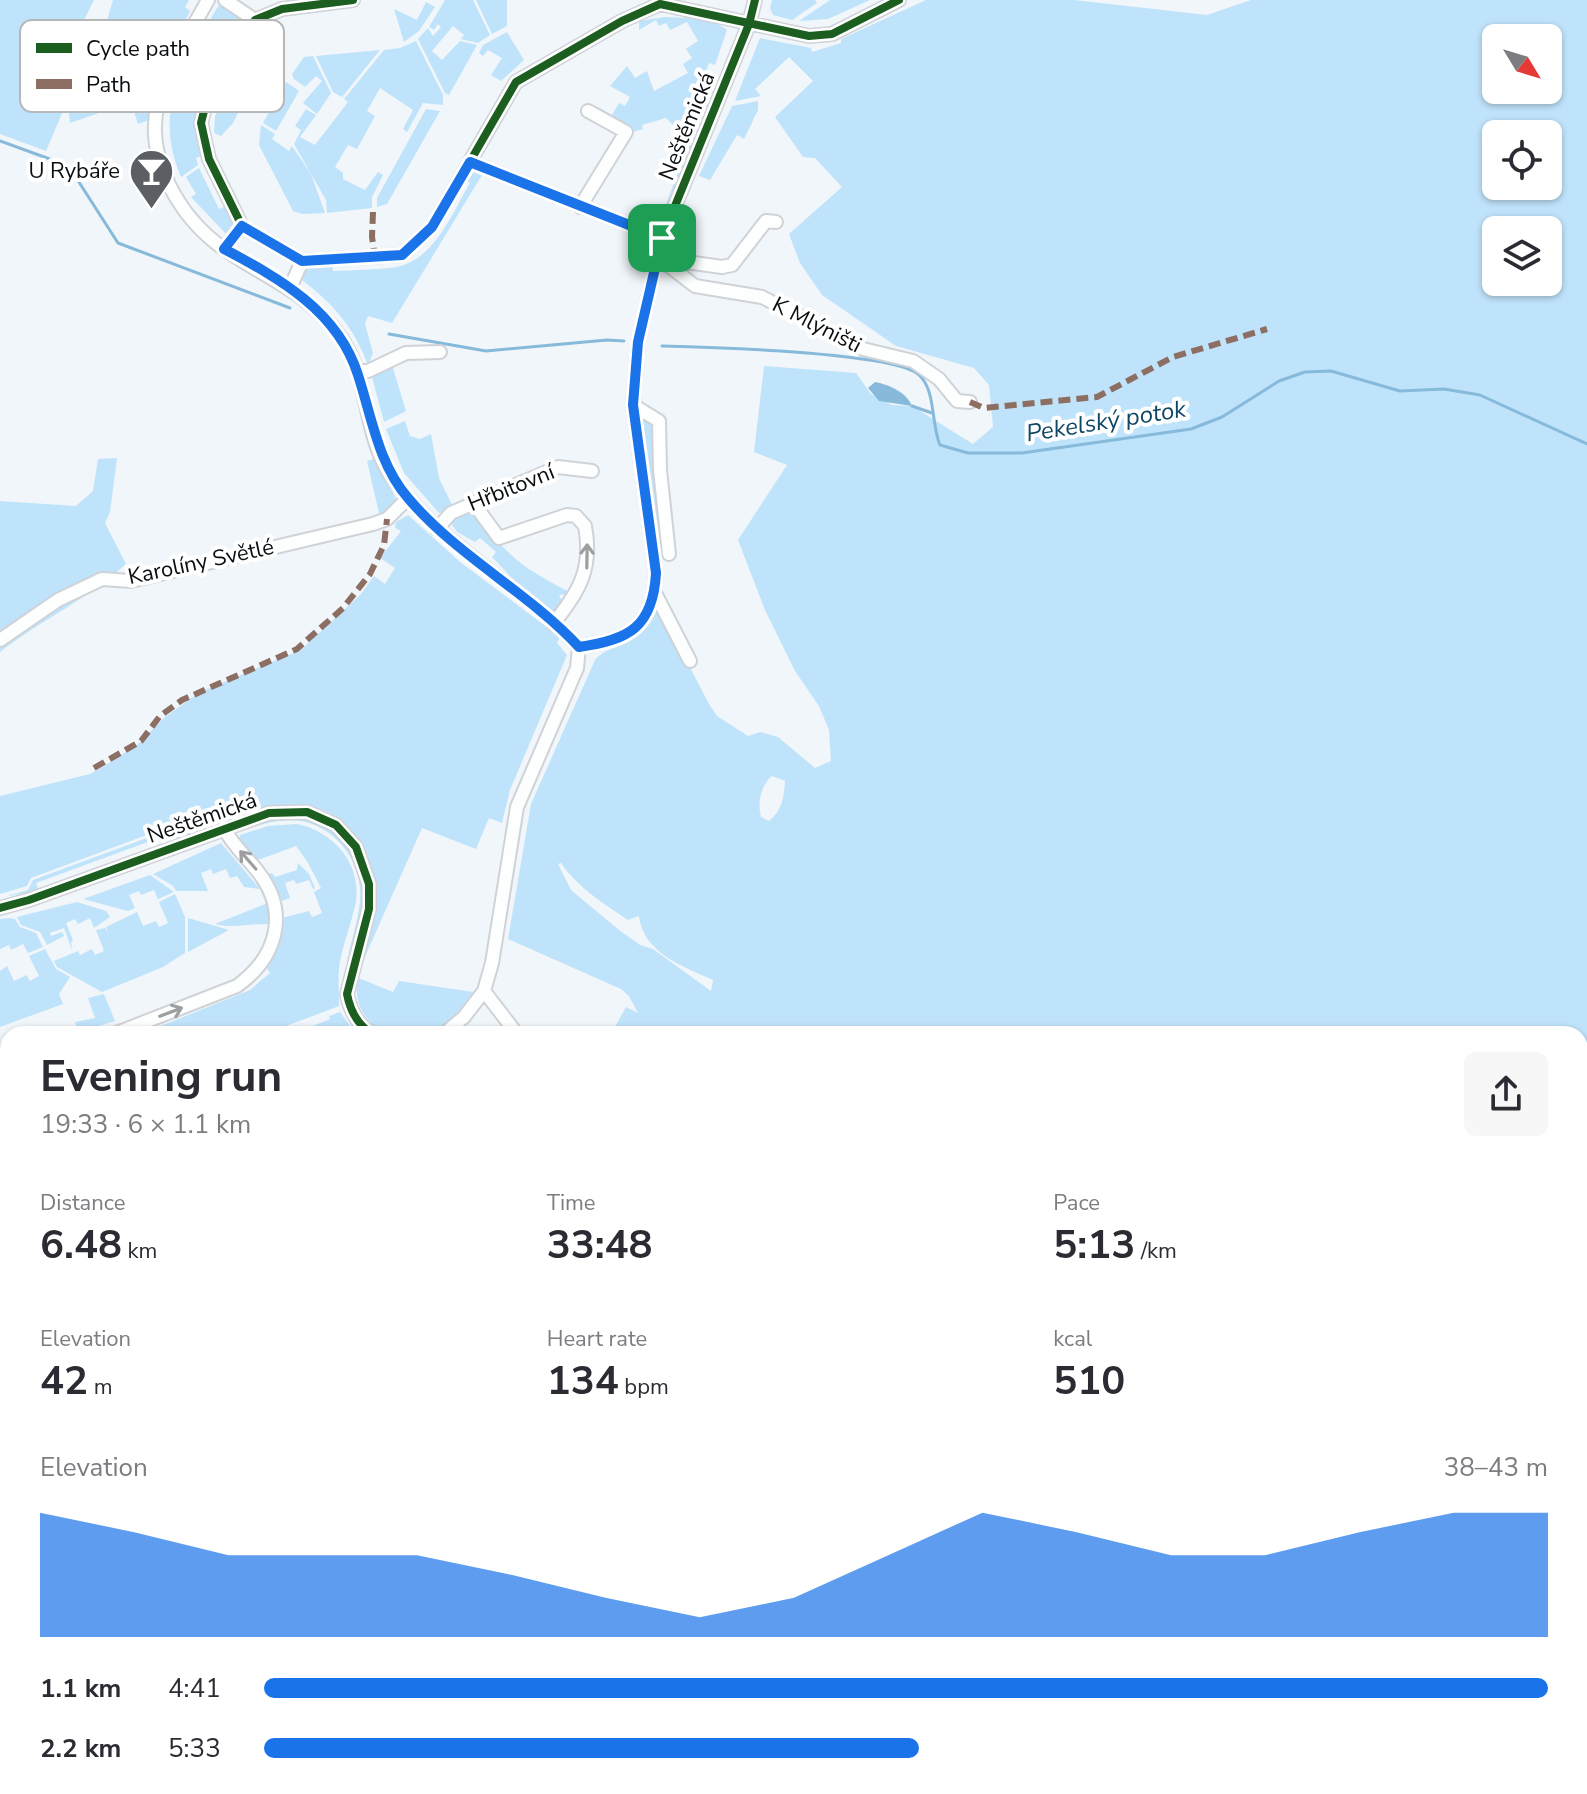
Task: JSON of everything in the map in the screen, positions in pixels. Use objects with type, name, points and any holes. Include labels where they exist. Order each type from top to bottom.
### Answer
[{"type":"street","name":"Hřbitovní","points":[[197,20],[208,0]]},
{"type":"street","points":[[225,0],[255,20],[282,9],[353,0]]},
{"type":"street","name":"Neštěmická","points":[[655,593],[656,573],[633,405],[638,342],[662,238],[749,24],[755,0]]},
{"type":"street","points":[[204,112],[201,123],[203,143],[242,226],[302,261],[402,255],[432,227],[516,82],[622,21],[662,2],[809,36],[832,34],[899,0]]},
{"type":"street","points":[[580,207],[626,132],[588,111]]},
{"type":"street","name":"Hřbitovní","points":[[156,112],[155,132],[161,168],[172,191],[193,219],[318,308],[342,339],[357,371],[389,473],[408,498],[437,529],[579,647]]},
{"type":"street","points":[[470,162],[662,238]]},
{"type":"street","points":[[659,258],[722,267],[732,265],[766,221],[776,222]]},
{"type":"street","points":[[227,244],[242,226]]},
{"type":"street","name":"K Mlýništi","points":[[659,258],[695,286],[762,297],[863,349],[913,361],[939,379],[957,401],[970,402]]},
{"type":"street","points":[[290,288],[302,261]]},
{"type":"street","points":[[357,371],[368,371],[406,353],[440,352]]},
{"type":"street","points":[[633,405],[659,421],[660,470],[669,554]]},
{"type":"street","name":"Hřbitovní","points":[[437,529],[451,513],[558,467],[592,471]]},
{"type":"street","name":"Karolíny Světlé","points":[[0,640],[58,600],[102,579],[131,581],[373,524],[387,519],[408,498]]},
{"type":"street","points":[[474,504],[499,538],[567,515],[576,516],[585,526],[587,570],[573,600],[553,624]]},
{"type":"street","points":[[453,1026],[484,991],[492,963],[517,807],[577,668],[579,647],[626,637],[641,623],[655,593]]},
{"type":"street","points":[[655,593],[690,661]]},
{"type":"street","name":"Neštěmická","points":[[0,908],[269,813],[307,812],[336,825],[356,847],[369,884],[369,909],[347,994],[350,1007],[362,1026]]},
{"type":"street","points":[[134,1026],[237,986],[255,973],[267,957],[275,937],[276,904],[260,874],[224,828]]},
{"type":"street","points":[[484,991],[511,1026]]},
{"type":"shaded area","points":[[0,0],[94,0],[84,20],[20,20],[20,112],[63,112],[46,151],[0,134]]},
{"type":"shaded area","points":[[113,0],[189,0],[185,7],[190,11],[186,20],[107,20]]},
{"type":"shaded area","points":[[445,0],[473,0],[490,35],[478,43],[461,39],[464,35],[453,26],[432,51],[442,60],[460,41],[477,45],[449,95],[445,93],[418,39],[428,28],[433,36],[441,27],[438,24],[434,30],[429,27]]},
{"type":"shaded area","points":[[476,0],[507,0],[507,26],[492,34]]},
{"type":"shaded area","points":[[772,0],[815,0],[817,3],[792,20],[773,15],[770,8]]},
{"type":"shaded area","points":[[830,0],[870,0],[828,19],[799,21]]},
{"type":"shaded area","points":[[926,0],[1074,0],[1207,15],[1251,0],[1587,0],[1587,1026],[615,1026],[626,1007],[638,1013],[629,996],[621,989],[508,939],[531,804],[595,660],[635,637],[657,604],[717,716],[748,736],[760,732],[778,737],[815,768],[831,761],[829,730],[819,706],[795,671],[765,610],[738,540],[787,465],[754,452],[764,366],[856,373],[871,394],[892,405],[912,406],[973,444],[993,427],[989,385],[974,368],[896,346],[822,295],[800,263],[789,234],[842,187],[815,158],[803,157],[775,117],[813,81],[789,57],[755,89],[761,96],[735,101],[760,38],[811,48],[812,52],[841,43],[841,39]],"holes":[[[772,776],[785,781],[782,803],[777,813],[769,821],[761,817],[759,806],[765,784]],[[561,863],[575,880],[628,920],[639,916],[648,940],[678,964],[713,980],[711,991],[653,949],[640,945],[619,930],[571,890],[558,864]]]},
{"type":"shaded area","points":[[426,2],[435,7],[419,31],[404,42],[394,9],[417,20]]},
{"type":"shaded area","points":[[219,5],[242,20],[210,20]]},
{"type":"shaded area","points":[[665,17],[706,20],[727,30],[715,65],[709,63],[703,80],[708,83],[687,139],[666,118],[642,125],[643,129],[633,132],[596,112],[598,107],[612,115],[619,103],[625,106],[630,97],[610,86],[627,66],[635,78],[647,71],[654,91],[688,73],[683,64],[692,58],[686,49],[698,41],[687,22],[670,30],[666,23],[659,26],[656,20],[639,30],[639,21]]},
{"type":"shaded area","points":[[507,32],[524,60],[501,81],[491,75],[502,58],[488,50],[483,56],[479,53],[483,45]]},
{"type":"shaded area","points":[[416,41],[443,95],[443,105],[423,103],[407,132],[403,129],[413,110],[380,88],[367,111],[375,116],[357,149],[348,145],[335,167],[343,173],[343,179],[365,190],[378,172],[383,175],[372,197],[372,208],[327,213],[326,200],[294,144],[301,130],[295,126],[306,109],[316,115],[300,137],[315,145],[348,102],[344,99],[384,50],[400,48]]},
{"type":"shaded area","points":[[380,50],[342,97],[333,92],[316,56]]},
{"type":"shaded area","points":[[313,56],[331,93],[317,114],[303,103],[322,81],[316,76],[305,87],[292,74],[304,57]]},
{"type":"shaded area","points":[[286,82],[299,91],[276,131],[263,123],[269,112],[284,112]]},
{"type":"shaded area","points":[[711,84],[715,86],[668,209],[665,207]]},
{"type":"shaded area","points":[[758,101],[758,110],[744,139],[737,135],[710,180],[699,176],[732,106]]},
{"type":"shaded area","points":[[426,109],[440,111],[387,204],[377,207],[377,198]]},
{"type":"shaded area","points":[[69,112],[102,112],[70,123]]},
{"type":"shaded area","points":[[134,112],[151,112],[149,120],[138,124]]},
{"type":"shaded area","points":[[171,112],[201,112],[197,126],[203,155],[196,158],[198,165],[181,177],[173,152]]},
{"type":"shaded area","points":[[217,112],[238,112],[221,136],[214,133]]},
{"type":"shaded area","points":[[261,125],[275,134],[272,139],[289,151],[292,146],[311,174],[325,213],[302,214],[293,211],[259,145]]},
{"type":"shaded area","points":[[199,168],[219,209],[226,206],[235,223],[228,236],[191,197],[196,194],[186,177]]},
{"type":"shaded area","points":[[475,171],[482,175],[392,323],[368,316],[365,324],[373,353],[368,365],[356,339],[340,316],[299,278],[317,265],[332,264],[333,271],[389,268],[422,255],[449,221],[470,183],[464,179]]},
{"type":"shaded area","points":[[392,365],[406,411],[384,422],[371,373]]},
{"type":"shaded area","points":[[875,382],[897,390],[912,406],[879,401],[868,388]]},
{"type":"shaded area","points":[[640,415],[657,422],[662,521],[655,523]]},
{"type":"shaded area","points":[[405,421],[410,436],[420,439],[431,434],[439,478],[453,507],[439,513],[404,473],[386,429]]},
{"type":"shaded area","points":[[117,458],[110,512],[105,523],[126,564],[96,588],[0,652],[0,501],[76,506],[93,491],[98,459]]},
{"type":"shaded area","points":[[377,458],[396,499],[394,506],[383,515],[379,513],[367,461]]},
{"type":"shaded area","points":[[463,512],[475,512],[507,551],[541,577],[572,593],[568,599],[562,594],[559,596],[565,603],[554,615],[516,582],[492,557],[496,552],[480,538],[475,542],[457,532],[451,523]]},
{"type":"shaded area","points":[[408,515],[460,562],[560,637],[557,643],[567,655],[510,790],[502,823],[489,818],[476,849],[422,828],[358,972],[376,906],[375,883],[362,847],[346,824],[325,811],[302,806],[250,813],[177,840],[171,826],[31,878],[27,886],[0,894],[0,796],[90,774],[138,744],[165,717],[200,692],[301,650],[361,594],[374,576],[385,584],[395,568],[380,558],[401,531],[395,528],[396,522]]},
{"type":"shaded area","points":[[296,817],[328,829],[351,850],[358,863],[362,878],[361,913],[346,965],[358,914],[360,885],[350,856],[341,844],[317,826],[302,821],[274,822],[238,832],[269,819]]},
{"type":"shaded area","points":[[297,824],[310,828],[332,841],[349,861],[354,874],[356,901],[339,968],[339,1006],[286,1026],[161,1026],[250,990],[270,973],[266,967],[280,941],[282,918],[309,911],[312,917],[322,913],[314,892],[321,888],[296,846],[258,860],[240,841],[240,835],[268,826]]},
{"type":"shaded area","points":[[171,829],[172,833],[36,883],[39,891],[7,896],[28,890],[33,880]]},
{"type":"shaded area","points":[[221,843],[260,889],[244,887],[237,876],[230,878],[226,869],[213,874],[211,869],[201,873],[208,891],[176,891],[153,874]]},
{"type":"shaded area","points":[[298,863],[309,874],[315,888],[309,880],[285,883],[290,898],[282,901],[269,874],[275,877],[297,870]]},
{"type":"shaded area","points":[[150,875],[174,892],[158,899],[154,890],[129,895],[135,908],[128,911],[83,899]]},
{"type":"shaded area","points":[[175,894],[185,917],[185,953],[163,967],[102,992],[57,967],[54,961],[78,951],[80,955],[92,949],[95,955],[104,951],[96,930],[105,928],[108,933],[106,927],[137,912],[143,926],[156,921],[159,927],[168,923],[159,902]]},
{"type":"shaded area","points":[[77,902],[106,911],[110,917],[94,928],[90,918],[78,924],[75,919],[66,923],[73,940],[72,950],[64,928],[50,933],[51,936],[62,932],[64,936],[47,945],[40,932],[21,925],[17,917]]},
{"type":"shaded area","points":[[268,903],[271,924],[215,924]]},
{"type":"shaded area","points":[[188,918],[229,930],[188,952]]},
{"type":"shaded area","points":[[0,919],[15,919],[20,927],[36,933],[43,947],[28,953],[23,944],[11,950],[9,945],[0,949]]},
{"type":"shaded area","points":[[45,949],[56,969],[70,977],[59,994],[63,1004],[0,1026],[0,971],[7,966],[14,981],[27,975],[30,981],[39,976],[29,956]]},
{"type":"shaded area","points":[[357,978],[393,992],[399,981],[473,992],[442,1026],[374,1026],[359,1005]]},
{"type":"shaded area","points":[[104,994],[115,1021],[98,1026],[76,1026],[75,1022],[95,1018],[88,998]]},
{"type":"shaded area","points":[[340,1012],[350,1026],[313,1026],[330,1019],[329,1016]]},
{"type":"waterway","name":"Pekelský potok","points":[[0,141],[58,162]]},
{"type":"waterway","name":"Pekelský potok","points":[[68,165],[118,243],[290,308]]},
{"type":"waterway","name":"Pekelský potok","points":[[389,334],[486,351],[624,341]]},
{"type":"waterway","name":"Pekelský potok","points":[[662,346],[797,352],[903,367],[919,375],[928,389],[940,445],[968,453],[1022,453],[1191,429],[1222,417],[1279,381],[1305,372],[1331,371],[1400,391],[1444,389],[1480,395],[1587,444]]},
{"type":"waterway","points":[[912,406],[932,413]]},
{"type":"marked path","points":[[373,212],[375,256]]},
{"type":"marked path","points":[[970,402],[984,408],[1097,397],[1173,357],[1267,329]]},
{"type":"marked path","points":[[94,768],[141,741],[160,716],[182,700],[297,649],[343,608],[370,574],[384,545],[387,519]]},
{"type":"cycle path","points":[[255,20],[282,9],[353,0]]},
{"type":"cycle path","points":[[579,647],[625,635],[644,618],[650,606],[656,573],[633,405],[638,342],[662,238],[749,24],[755,0]]},
{"type":"cycle path","points":[[204,112],[201,123],[209,159],[242,226],[302,261],[402,255],[432,227],[516,82],[622,21],[660,4],[809,36],[832,34],[899,0]]},
{"type":"cycle path","points":[[0,908],[269,813],[307,812],[336,825],[356,847],[369,884],[369,909],[347,994],[355,1017],[363,1026]]},
{"type":"place","name":"U Rybáře","points":[[151,210]]},
{"type":"route","points":[[470,162],[662,238],[638,342],[633,405],[656,573],[655,593],[641,623],[626,637],[579,647],[437,529],[408,498],[389,473],[357,371],[342,339],[318,308],[224,249],[242,226],[302,261],[402,255],[432,227],[470,162]]}]
